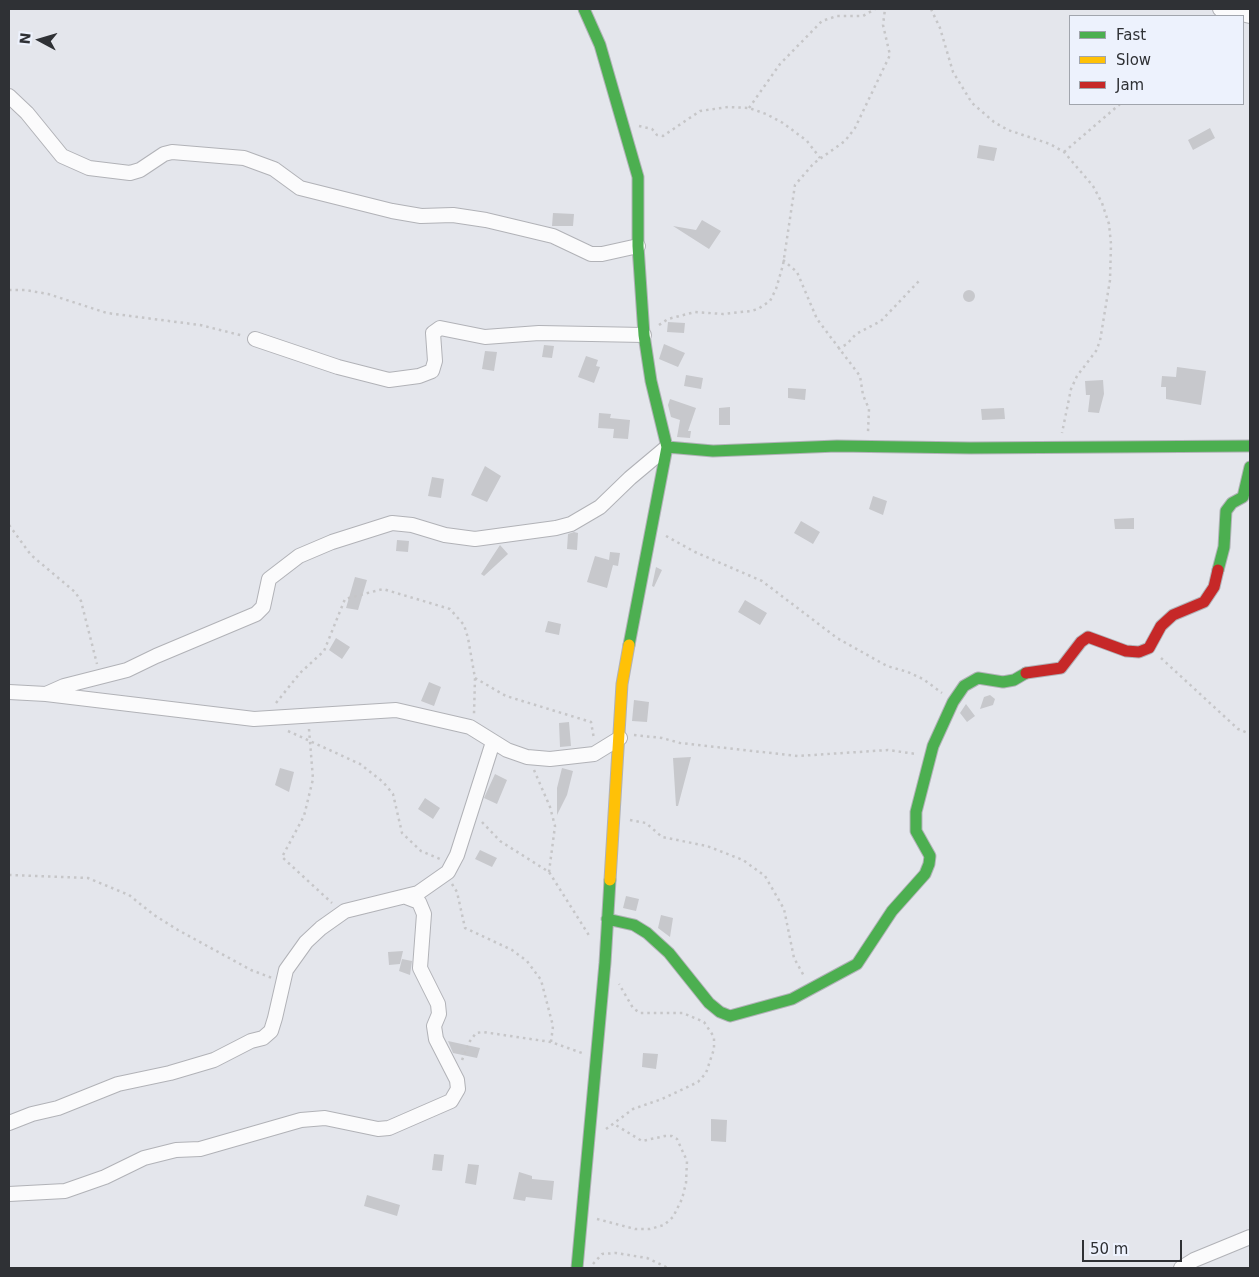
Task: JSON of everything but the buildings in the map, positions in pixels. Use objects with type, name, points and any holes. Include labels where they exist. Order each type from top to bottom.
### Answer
[{"type":"street","points":[[577,1264],[605,962],[622,684],[653,529],[667,447],[651,381],[644,335],[638,246],[639,185],[600,44],[584,9]]},
{"type":"street","points":[[1220,9],[1250,16]]},
{"type":"street","points":[[9,96],[27,113],[62,156],[90,168],[130,173],[140,170],[164,154],[172,152],[244,158],[274,169],[300,188],[392,211],[421,216],[453,214],[486,220],[552,236],[591,254],[602,254],[638,246]]},
{"type":"street","points":[[255,339],[338,367],[389,380],[419,376],[432,371],[435,361],[434,333],[440,328],[485,337],[539,333],[644,335]]},
{"type":"street","points":[[46,694],[64,686],[127,670],[256,614],[263,607],[269,579],[299,556],[332,542],[392,523],[412,525],[445,535],[475,539],[556,528],[571,524],[600,507],[630,478],[667,447],[713,451],[837,446],[1250,446]]},
{"type":"street","points":[[607,919],[634,925],[647,933],[669,953],[709,1003],[720,1012],[730,1016],[792,1000],[858,964],[892,911],[927,869],[930,856],[916,831],[914,823],[930,756],[953,702],[970,681],[978,678],[1003,682],[1014,680],[1029,671],[1061,668],[1081,642],[1088,637],[1098,639],[1126,651],[1139,652],[1149,648],[1161,626],[1173,615],[1204,602],[1214,587],[1224,548],[1226,511],[1232,502],[1243,497],[1250,467]]},
{"type":"street","points":[[9,692],[46,694],[190,712],[266,718],[313,713],[396,710],[470,727],[493,742],[527,757],[550,759],[594,754],[620,738]]},
{"type":"street","points":[[9,1123],[58,1108],[118,1084],[170,1073],[214,1060],[251,1041],[263,1038],[270,1031],[275,1018],[286,970],[306,942],[343,912],[418,893],[451,867],[484,776],[493,742]]},
{"type":"street","points":[[9,1194],[65,1191],[105,1177],[144,1158],[176,1150],[200,1148],[301,1120],[339,1120],[378,1129],[389,1128],[451,1101],[458,1089],[453,1069],[441,1052],[436,1039],[434,1026],[439,1014],[438,1004],[420,968],[420,950],[424,923],[422,907],[419,902],[406,897]]},
{"type":"street","points":[[1181,1268],[1194,1260],[1250,1237]]},
{"type":"path","points":[[749,108],[780,64],[822,21],[837,16],[863,16],[875,9]]},
{"type":"path","points":[[644,335],[668,319],[682,314],[695,312],[740,313],[758,309],[770,301],[776,289],[784,260],[795,185],[799,178],[820,158],[845,141],[855,128],[887,61],[890,50],[883,25],[885,9]]},
{"type":"path","points":[[931,9],[940,28],[953,72],[972,103],[994,122],[1008,130],[1050,144],[1064,152],[1093,186],[1102,203],[1109,224],[1111,244],[1108,297],[1100,341],[1096,351],[1077,376],[1071,389],[1061,447]]},
{"type":"path","points":[[1064,152],[1119,105]]},
{"type":"path","points":[[623,125],[646,127],[657,135],[663,136],[700,111],[728,107],[749,108],[783,123],[807,141],[820,158]]},
{"type":"path","points":[[784,260],[797,272],[817,320],[860,376],[863,395],[869,409],[870,447]]},
{"type":"path","points":[[838,349],[847,344],[856,334],[881,321],[919,281]]},
{"type":"path","points":[[9,290],[36,291],[107,313],[200,325],[255,339]]},
{"type":"path","points":[[9,525],[31,555],[78,596],[86,616],[95,662],[109,676]]},
{"type":"path","points":[[653,529],[694,552],[762,581],[836,638],[886,666],[908,672],[923,679],[953,702]]},
{"type":"path","points":[[470,727],[474,721],[474,678],[468,638],[464,625],[450,609],[383,589],[345,598],[324,651],[300,673],[266,718],[308,741],[337,752],[360,764],[383,782],[393,794],[402,833],[422,851],[451,867],[466,928],[527,961],[541,980],[553,1026],[551,1042]]},
{"type":"path","points":[[1149,648],[1176,670],[1238,729],[1250,734]]},
{"type":"path","points":[[474,678],[519,701],[592,722],[594,754]]},
{"type":"path","points":[[313,713],[309,724],[308,741],[313,779],[300,825],[282,857],[343,912]]},
{"type":"path","points":[[620,738],[644,735],[680,743],[798,756],[888,750],[930,756]]},
{"type":"path","points":[[527,757],[550,807],[555,826],[549,872]]},
{"type":"path","points":[[470,811],[500,841],[549,872],[593,942]]},
{"type":"path","points":[[613,817],[646,823],[662,837],[716,850],[743,860],[765,876],[784,908],[794,958],[800,972],[815,989]]},
{"type":"path","points":[[9,875],[88,878],[130,895],[154,915],[178,930],[251,970],[283,982]]},
{"type":"path","points":[[589,1138],[614,1124],[633,1109],[662,1099],[698,1082],[706,1073],[712,1060],[714,1037],[710,1029],[693,1016],[683,1013],[640,1013],[633,1008],[605,962]]},
{"type":"path","points":[[453,1069],[460,1063],[470,1041],[476,1033],[483,1032],[551,1042],[579,1052],[596,1055]]},
{"type":"path","points":[[581,1212],[595,1219],[635,1229],[650,1229],[664,1225],[673,1217],[682,1199],[686,1183],[687,1161],[677,1139],[672,1136],[665,1136],[642,1141],[614,1124]]},
{"type":"path","points":[[577,1264],[594,1264],[602,1254],[616,1252],[647,1258],[668,1268]]},
{"type":"traffic: fast","points":[[584,9],[600,45],[638,177],[638,246],[644,335],[651,381],[667,447],[629,645]]},
{"type":"traffic: fast","points":[[667,447],[713,451],[837,446],[970,448],[1250,446]]},
{"type":"traffic: fast","points":[[1218,570],[1224,547],[1226,511],[1232,503],[1243,497],[1250,467]]},
{"type":"traffic: fast","points":[[607,919],[634,925],[647,933],[669,953],[709,1003],[720,1012],[730,1016],[792,999],[857,964],[892,911],[925,874],[929,864],[930,856],[916,831],[916,812],[933,746],[953,702],[964,686],[978,678],[1003,682],[1014,680],[1026,673]]},
{"type":"traffic: fast","points":[[577,1268],[605,963],[610,880]]},
{"type":"traffic: slow","points":[[610,880],[622,684],[629,645]]},
{"type":"traffic: jam","points":[[1026,673],[1061,668],[1081,642],[1088,637],[1126,651],[1139,652],[1149,648],[1161,626],[1173,615],[1204,602],[1214,587],[1218,570]]}]
